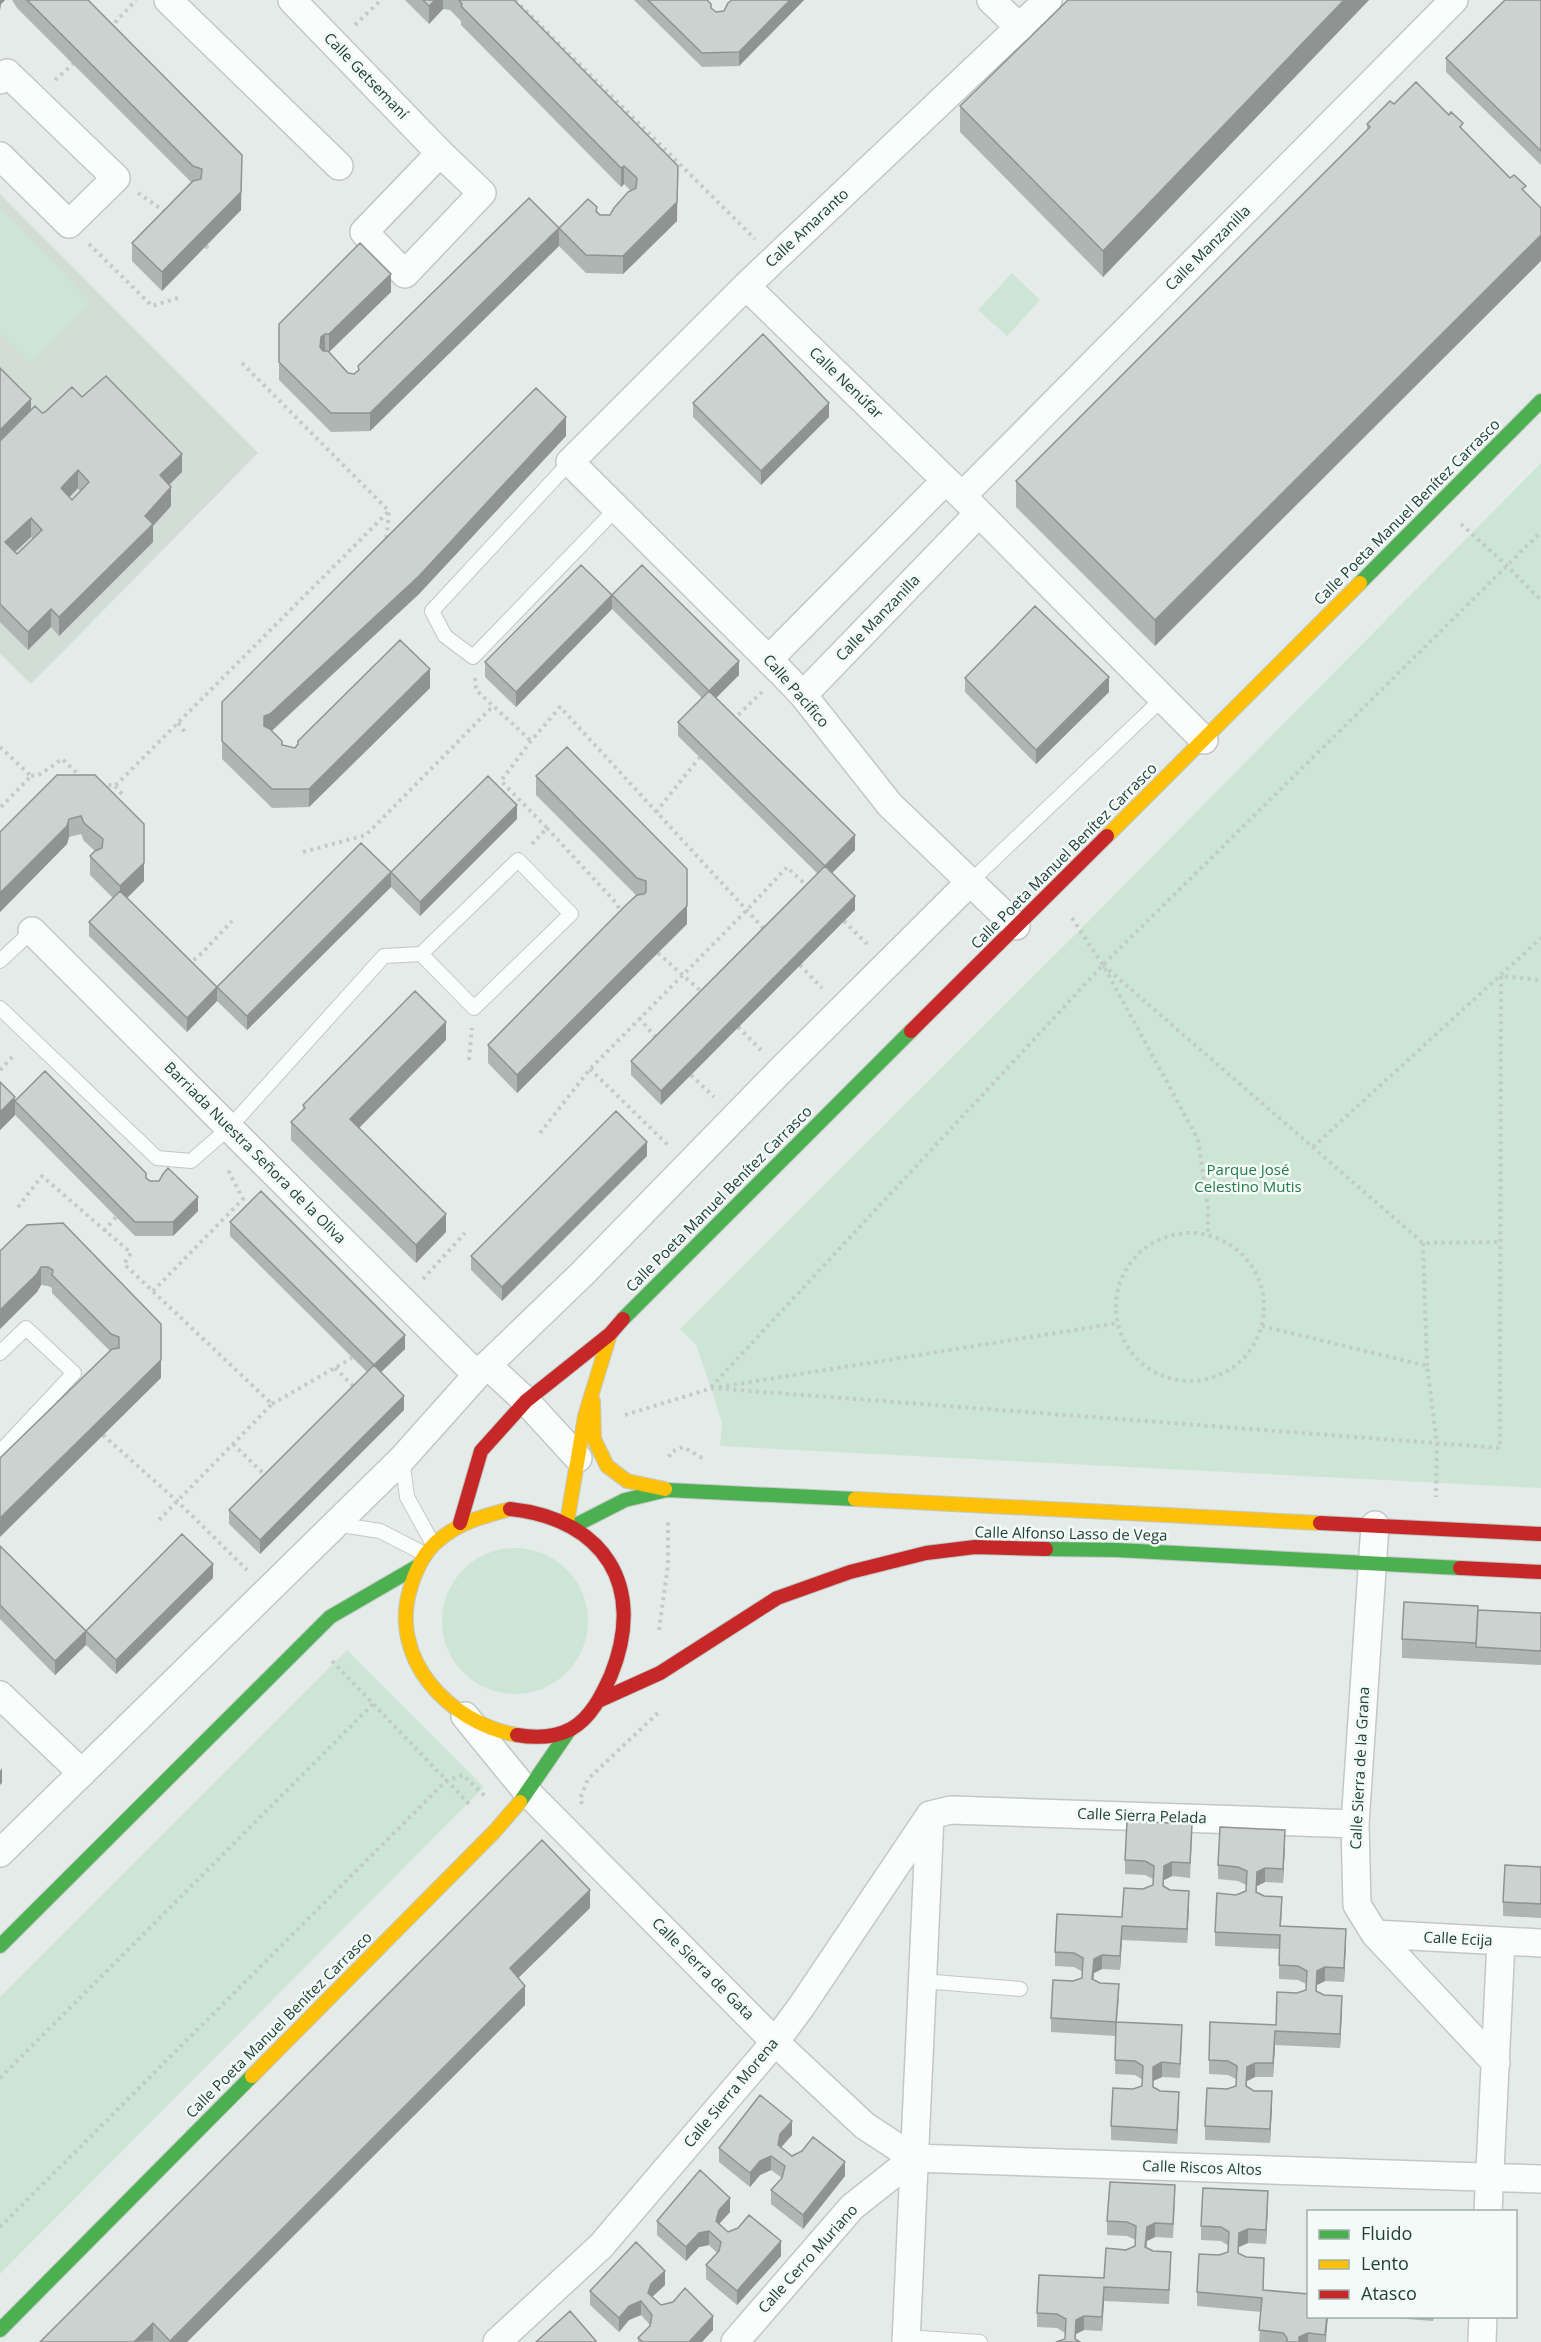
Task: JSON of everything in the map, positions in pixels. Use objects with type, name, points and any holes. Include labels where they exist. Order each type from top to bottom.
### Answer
[{"type":"main road","name":"Calle Poeta Manuel Benítez Carrasco","points":[[460,1523],[481,1451],[526,1401],[610,1334],[1541,401]]},
{"type":"main road","name":"Calle Poeta Manuel Benítez Carrasco","points":[[571,1524],[578,1458],[593,1386],[610,1334]]},
{"type":"main road","points":[[593,1386],[594,1439],[607,1466],[627,1481],[667,1490]]},
{"type":"main road","name":"Calle Alfonso Lasso de Vega","points":[[571,1524],[625,1500],[667,1490],[1541,1534]]},
{"type":"main road","points":[[568,1732],[549,1736],[503,1732],[465,1716],[448,1706],[434,1693],[413,1660],[407,1642],[405,1613],[410,1584],[429,1549],[460,1523],[492,1511],[510,1509],[544,1513],[571,1524],[594,1543],[610,1563],[623,1599],[625,1625],[620,1651],[598,1701]]},
{"type":"main road","name":"Calle Alfonso Lasso de Vega","points":[[598,1701],[660,1673],[777,1598],[850,1572],[926,1553],[975,1547],[1106,1549],[1372,1565],[1541,1572]]},
{"type":"main road","points":[[0,1946],[330,1617],[418,1566]]},
{"type":"main road","name":"Calle Poeta Manuel Benítez Carrasco","points":[[0,2330],[485,1841],[528,1793],[568,1732],[581,1723],[598,1701]]},
{"type":"street","name":"Calle Getsemaní","points":[[292,0],[440,153]]},
{"type":"street","points":[[992,0],[1020,28]]},
{"type":"street","name":"Calle Amaranto","points":[[570,462],[746,286],[1048,0]]},
{"type":"street","name":"Calle Manzanilla","points":[[775,666],[962,497],[1454,0]]},
{"type":"street","points":[[173,2],[339,166]]},
{"type":"street","points":[[0,80],[7,74],[116,178],[69,225],[0,156]]},
{"type":"street","name":"Calle Nenúfar","points":[[746,286],[962,497],[1204,740]]},
{"type":"street","name":"Calle Pacifico","points":[[570,462],[803,695],[890,805],[969,884],[1016,926]]},
{"type":"street","name":"Calle Manzanilla","points":[[803,695],[962,497]]},
{"type":"street","points":[[0,1853],[402,1459],[482,1370],[690,1166],[782,1070],[969,884]]},
{"type":"street","name":"Barriada Nuestra Señora de la Oliva","points":[[32,932],[404,1300],[482,1370],[526,1401],[578,1458]]},
{"type":"street","points":[[1372,1565],[1374,1525]]},
{"type":"street","name":"Calle Sierra de la Grana","points":[[1372,1565],[1354,1824],[1357,1905],[1374,1934],[1496,2062]]},
{"type":"street","points":[[0,1695],[82,1773]]},
{"type":"street","name":"Calle Sierra de Gata","points":[[465,1716],[528,1793],[775,2042],[866,2126],[914,2158]]},
{"type":"street","name":"Calle Sierra Pelada","points":[[930,1815],[951,1810],[1354,1824]]},
{"type":"street","points":[[906,2339],[930,1815]]},
{"type":"street","name":"Calle Sierra Morena","points":[[497,2342],[601,2246],[775,2042],[930,1815]]},
{"type":"street","name":"Calle Ecija","points":[[1374,1934],[1541,1943]]},
{"type":"street","points":[[1488,2210],[1501,1942]]},
{"type":"street","name":"Calle Riscos Altos","points":[[914,2158],[1541,2179]]},
{"type":"street","name":"Calle Cerro Muriano","points":[[735,2342],[852,2207],[914,2158]]},
{"type":"street","points":[[1482,2342],[1483,2318]]},
{"type":"lane","points":[[570,462],[432,611],[445,636],[473,657],[616,508]]},
{"type":"lane","points":[[969,884],[1161,699]]},
{"type":"lane","points":[[0,1008],[157,1158],[191,1161],[229,1128],[384,956],[421,954],[518,860],[571,914],[474,1008],[421,954]]},
{"type":"lane","points":[[0,961],[32,932]]},
{"type":"lane","points":[[0,1353],[26,1328],[74,1373],[0,1452]]},
{"type":"lane","points":[[402,1459],[407,1497],[429,1549]]},
{"type":"lane","points":[[335,1524],[380,1531],[429,1549]]},
{"type":"lane","points":[[922,1981],[1020,1989]]},
{"type":"lane","points":[[906,2339],[980,2342]]},
{"type":"path","points":[[104,34],[136,0]]},
{"type":"path","points":[[515,0],[775,258]]},
{"type":"path","points":[[116,178],[175,218]]},
{"type":"path","points":[[69,225],[152,306],[178,298]]},
{"type":"path","points":[[206,246],[210,251]]},
{"type":"path","points":[[242,363],[389,511],[386,545]]},
{"type":"path","points":[[1438,505],[1506,565],[1541,600]]},
{"type":"path","points":[[115,786],[389,511]]},
{"type":"path","points":[[711,1388],[1103,965],[1541,532]]},
{"type":"path","points":[[473,657],[476,690],[531,741]]},
{"type":"path","points":[[729,725],[775,666]]},
{"type":"path","points":[[303,852],[366,835],[493,706]]},
{"type":"path","points":[[626,923],[616,903],[501,781],[560,707],[770,935]]},
{"type":"path","points":[[178,723],[185,732]]},
{"type":"path","points":[[0,747],[31,776]]},
{"type":"path","points":[[656,812],[700,757]]},
{"type":"path","points":[[0,807],[31,776],[41,774],[62,759],[87,783]]},
{"type":"path","points":[[96,784],[115,786],[122,794]]},
{"type":"path","points":[[518,860],[547,828]]},
{"type":"path","points":[[540,1133],[590,1069],[787,867],[813,892]]},
{"type":"path","points":[[1051,891],[1081,929],[1103,965],[1197,1139],[1208,1208],[1208,1235]]},
{"type":"path","points":[[184,968],[202,953],[232,921]]},
{"type":"path","points":[[1313,1147],[1541,938]]},
{"type":"path","points":[[658,953],[708,997]]},
{"type":"path","points":[[1103,965],[1423,1243],[1500,1242]]},
{"type":"path","points":[[711,1388],[1500,1448],[1501,976]]},
{"type":"path","points":[[1501,976],[1541,980]]},
{"type":"path","points":[[470,1060],[474,1008]]},
{"type":"path","points":[[639,1018],[662,1043]]},
{"type":"path","points":[[590,1069],[690,1166]]},
{"type":"path","points":[[153,1291],[243,1199],[227,1169],[248,1148]]},
{"type":"path","points":[[18,1207],[42,1176],[130,1253],[124,1264],[272,1404]]},
{"type":"path","points":[[104,1231],[116,1217]]},
{"type":"path","points":[[404,1300],[465,1233]]},
{"type":"path","points":[[1190,1233],[1208,1235],[1226,1242],[1246,1259],[1260,1281],[1265,1306],[1262,1326],[1248,1354],[1228,1371],[1204,1380],[1179,1381],[1157,1374],[1136,1358],[1120,1332],[1116,1299],[1126,1269],[1136,1257],[1156,1241],[1190,1233]]},
{"type":"path","points":[[1423,1243],[1428,1366],[1437,1444],[1436,1500]]},
{"type":"path","points":[[594,1425],[711,1388],[1119,1323]]},
{"type":"path","points":[[1262,1326],[1428,1366]]},
{"type":"path","points":[[156,1523],[272,1404],[352,1358]]},
{"type":"path","points":[[335,1368],[360,1393]]},
{"type":"path","points":[[103,1435],[177,1502]]},
{"type":"path","points":[[233,1444],[272,1481]]},
{"type":"path","points":[[657,1640],[668,1565],[668,1520]]},
{"type":"path","points":[[0,2078],[373,1704]]},
{"type":"path","points":[[584,1808],[580,1799],[588,1779],[662,1708]]},
{"type":"path","points":[[0,2227],[446,1781],[463,1775],[489,1801]]},
{"type":"shaded area","points":[[0,194],[258,453],[31,684],[0,653]]},
{"type":"green space","points":[[0,208],[91,303],[30,363],[0,332]]},
{"type":"green space","points":[[1012,273],[1040,300],[1007,336],[978,310]]},
{"type":"green space","name":"Parque José Celestino Mutis","points":[[1541,463],[1541,1488],[720,1446],[722,1423],[711,1388],[696,1345],[680,1329],[1081,929]]},
{"type":"green space","points":[[515,1548],[543,1554],[566,1570],[582,1593],[588,1621],[582,1649],[566,1672],[543,1688],[515,1694],[487,1688],[464,1672],[448,1649],[442,1621],[448,1593],[464,1570],[487,1554]]},
{"type":"green space","points":[[347,1650],[484,1787],[0,2274],[0,1997]]},
{"type":"building","points":[[27,0],[88,0],[242,155],[241,192],[162,272],[132,243],[193,181],[201,179],[202,169],[193,166]]},
{"type":"building","points":[[423,0],[435,0],[429,6]]},
{"type":"building","points":[[459,0],[514,0],[678,166],[677,202],[623,256],[586,255],[559,228],[588,199],[597,207],[596,211],[600,215],[610,215],[628,192],[636,188],[637,178],[624,166],[621,168],[461,6]]},
{"type":"building","points":[[648,0],[707,0],[716,12],[724,11],[732,0],[790,0],[739,52],[702,53]]},
{"type":"building","points":[[1068,0],[1344,0],[1103,251],[960,106]]},
{"type":"building","points":[[1505,0],[1541,0],[1541,151],[1446,58]]},
{"type":"building","points":[[1416,82],[1449,115],[1451,112],[1463,123],[1460,127],[1510,178],[1514,175],[1526,186],[1522,189],[1541,208],[1541,235],[1155,620],[1016,481],[1370,127],[1367,124],[1390,101],[1394,104]]},
{"type":"building","points":[[529,198],[559,228],[370,413],[331,413],[279,362],[279,324],[360,243],[391,274],[329,334],[321,337],[320,347],[323,351],[328,351],[348,373],[354,374],[359,370],[358,366]]},
{"type":"building","points":[[763,334],[829,403],[761,471],[693,403]]},
{"type":"building","points":[[0,368],[31,399],[0,430]]},
{"type":"building","points":[[106,376],[182,454],[160,475],[171,487],[145,516],[153,524],[59,617],[51,609],[28,632],[0,604],[0,440],[35,406],[42,413],[45,412],[72,387],[82,397]],"holes":[[[78,470],[89,482],[72,500],[61,488]],[[31,518],[42,530],[17,554],[5,542]]]},
{"type":"building","points":[[536,388],[566,417],[419,576],[270,714],[264,716],[264,726],[282,741],[282,745],[295,748],[298,741],[400,640],[430,669],[309,789],[272,789],[222,741],[222,702]]},
{"type":"building","points":[[581,565],[612,595],[516,692],[485,662]]},
{"type":"building","points":[[642,565],[739,661],[709,691],[612,595]]},
{"type":"building","points":[[1035,606],[1109,677],[1036,750],[965,678]]},
{"type":"building","points":[[709,691],[855,835],[825,866],[678,722]]},
{"type":"building","points":[[567,747],[687,869],[687,906],[517,1075],[488,1045],[626,905],[637,895],[646,892],[646,881],[637,878],[536,776]]},
{"type":"building","points":[[57,775],[95,775],[144,824],[144,863],[120,886],[90,856],[102,848],[103,839],[84,823],[81,816],[69,819],[67,826],[0,893],[0,832]]},
{"type":"building","points":[[488,776],[517,805],[420,902],[391,872]]},
{"type":"building","points":[[361,843],[391,872],[247,1016],[217,987]]},
{"type":"building","points":[[825,866],[855,896],[661,1091],[631,1061]]},
{"type":"building","points":[[120,891],[217,987],[187,1018],[89,922]]},
{"type":"building","points":[[415,991],[446,1022],[350,1119],[446,1214],[416,1245],[291,1122],[305,1108],[303,1105]]},
{"type":"building","points":[[45,1071],[146,1173],[146,1178],[150,1181],[159,1181],[168,1168],[198,1197],[173,1222],[135,1222],[15,1101]]},
{"type":"building","points":[[0,1082],[15,1097],[0,1112]]},
{"type":"building","points":[[616,1111],[647,1142],[502,1287],[471,1256]]},
{"type":"building","points":[[261,1191],[405,1335],[374,1365],[230,1222]]},
{"type":"building","points":[[63,1223],[161,1324],[161,1360],[0,1518],[0,1458],[112,1349],[119,1348],[119,1337],[111,1334],[52,1275],[53,1270],[48,1267],[41,1267],[37,1274],[0,1310],[0,1251],[27,1225]]},
{"type":"building","points":[[374,1365],[404,1396],[260,1540],[229,1510]]},
{"type":"building","points":[[182,1534],[213,1564],[116,1660],[86,1631]]},
{"type":"building","points":[[0,1546],[86,1631],[55,1661],[0,1605]]},
{"type":"building","points":[[1404,1602],[1478,1606],[1476,1643],[1402,1639]]},
{"type":"building","points":[[1478,1610],[1541,1613],[1541,1651],[1476,1647]]},
{"type":"building","points":[[1127,1821],[1192,1824],[1190,1863],[1172,1862],[1164,1866],[1163,1886],[1170,1890],[1189,1891],[1187,1929],[1122,1926],[1120,1956],[1102,1955],[1094,1959],[1092,1979],[1100,1983],[1119,1984],[1116,2022],[1051,2018],[1053,1980],[1073,1981],[1082,1978],[1083,1958],[1074,1953],[1055,1952],[1057,1914],[1122,1917],[1124,1888],[1143,1889],[1153,1885],[1154,1866],[1145,1861],[1125,1860]]},
{"type":"building","points":[[1220,1827],[1285,1830],[1283,1869],[1265,1868],[1257,1872],[1256,1892],[1264,1896],[1282,1897],[1280,1926],[1346,1929],[1344,1968],[1325,1967],[1317,1971],[1316,1991],[1324,1995],[1342,1996],[1340,2034],[1275,2031],[1273,2063],[1255,2063],[1247,2067],[1246,2086],[1254,2091],[1272,2091],[1270,2129],[1205,2126],[1207,2088],[1227,2089],[1236,2086],[1237,2066],[1228,2061],[1209,2060],[1210,2022],[1276,2025],[1277,1992],[1297,1993],[1306,1990],[1307,1971],[1298,1966],[1279,1965],[1280,1935],[1215,1932],[1217,1893],[1236,1895],[1246,1891],[1247,1871],[1238,1867],[1218,1865]]},
{"type":"building","points":[[542,1840],[590,1890],[510,1968],[525,1986],[170,2341],[153,2323],[134,2342],[40,2342]]},
{"type":"building","points":[[1505,1865],[1541,1867],[1541,1904],[1503,1902]]},
{"type":"building","points":[[1116,2022],[1182,2025],[1180,2064],[1162,2062],[1153,2067],[1153,2087],[1160,2091],[1179,2092],[1177,2130],[1111,2126],[1113,2088],[1133,2089],[1142,2086],[1143,2066],[1135,2061],[1115,2060]]},
{"type":"building","points":[[760,2095],[792,2121],[780,2134],[778,2145],[792,2156],[802,2151],[813,2137],[845,2162],[803,2215],[771,2190],[782,2178],[785,2166],[771,2156],[760,2161],[750,2173],[719,2148]]},
{"type":"building","points":[[700,2170],[730,2198],[719,2210],[716,2221],[728,2232],[738,2228],[749,2215],[781,2241],[737,2291],[706,2265],[719,2251],[721,2242],[709,2231],[699,2233],[686,2247],[657,2221]]},
{"type":"building","points":[[1110,2182],[1175,2185],[1173,2224],[1155,2223],[1147,2227],[1145,2247],[1153,2251],[1171,2252],[1169,2290],[1104,2287],[1102,2317],[1084,2316],[1076,2320],[1075,2339],[1080,2342],[1056,2342],[1065,2339],[1066,2319],[1057,2314],[1037,2313],[1039,2275],[1104,2278],[1106,2248],[1126,2250],[1135,2246],[1136,2226],[1127,2222],[1107,2221]]},
{"type":"building","points":[[1203,2188],[1268,2191],[1266,2230],[1248,2229],[1239,2233],[1238,2253],[1246,2257],[1264,2258],[1263,2290],[1307,2294],[1307,2318],[1327,2318],[1325,2335],[1308,2333],[1299,2337],[1299,2342],[1287,2342],[1283,2333],[1259,2330],[1262,2298],[1197,2292],[1199,2254],[1219,2255],[1228,2252],[1229,2232],[1221,2227],[1201,2226]]},
{"type":"building","points":[[636,2242],[665,2271],[651,2284],[648,2293],[661,2305],[673,2302],[685,2288],[713,2316],[689,2342],[643,2342],[638,2338],[650,2326],[652,2315],[641,2301],[629,2306],[619,2318],[590,2291]]},
{"type":"building","points":[[570,2311],[595,2342],[536,2342]]},
{"type":"traffic: fast","points":[[1360,583],[1541,401]]},
{"type":"traffic: fast","points":[[623,1319],[911,1031]]},
{"type":"traffic: fast","points":[[574,1526],[625,1500],[667,1490],[855,1499]]},
{"type":"traffic: fast","points":[[1046,1549],[1117,1550],[1460,1568]]},
{"type":"traffic: fast","points":[[0,1946],[330,1617],[418,1566]]},
{"type":"traffic: fast","points":[[520,1802],[568,1732]]},
{"type":"traffic: fast","points":[[0,2330],[252,2076]]},
{"type":"traffic: slow","points":[[1107,836],[1360,583]]},
{"type":"traffic: slow","points":[[567,1522],[585,1416],[610,1334]]},
{"type":"traffic: slow","points":[[593,1401],[594,1439],[607,1466],[627,1481],[665,1489]]},
{"type":"traffic: slow","points":[[855,1499],[1320,1523]]},
{"type":"traffic: slow","points":[[510,1509],[464,1524],[434,1544],[425,1555],[411,1586],[406,1613],[408,1638],[416,1662],[447,1702],[468,1717],[492,1728],[517,1735]]},
{"type":"traffic: slow","points":[[252,2076],[494,1832],[520,1802]]},
{"type":"traffic: jam","points":[[911,1031],[1107,836]]},
{"type":"traffic: jam","points":[[460,1523],[481,1451],[526,1401],[610,1334],[623,1319]]},
{"type":"traffic: jam","points":[[510,1509],[543,1515],[570,1527],[593,1542],[609,1562],[620,1586],[624,1613],[621,1643],[611,1675],[600,1698],[584,1719],[571,1729],[551,1736],[517,1735]]},
{"type":"traffic: jam","points":[[1320,1523],[1541,1534]]},
{"type":"traffic: jam","points":[[598,1701],[660,1673],[777,1598],[850,1572],[926,1553],[975,1547],[1046,1549]]},
{"type":"traffic: jam","points":[[1460,1568],[1541,1572]]}]
